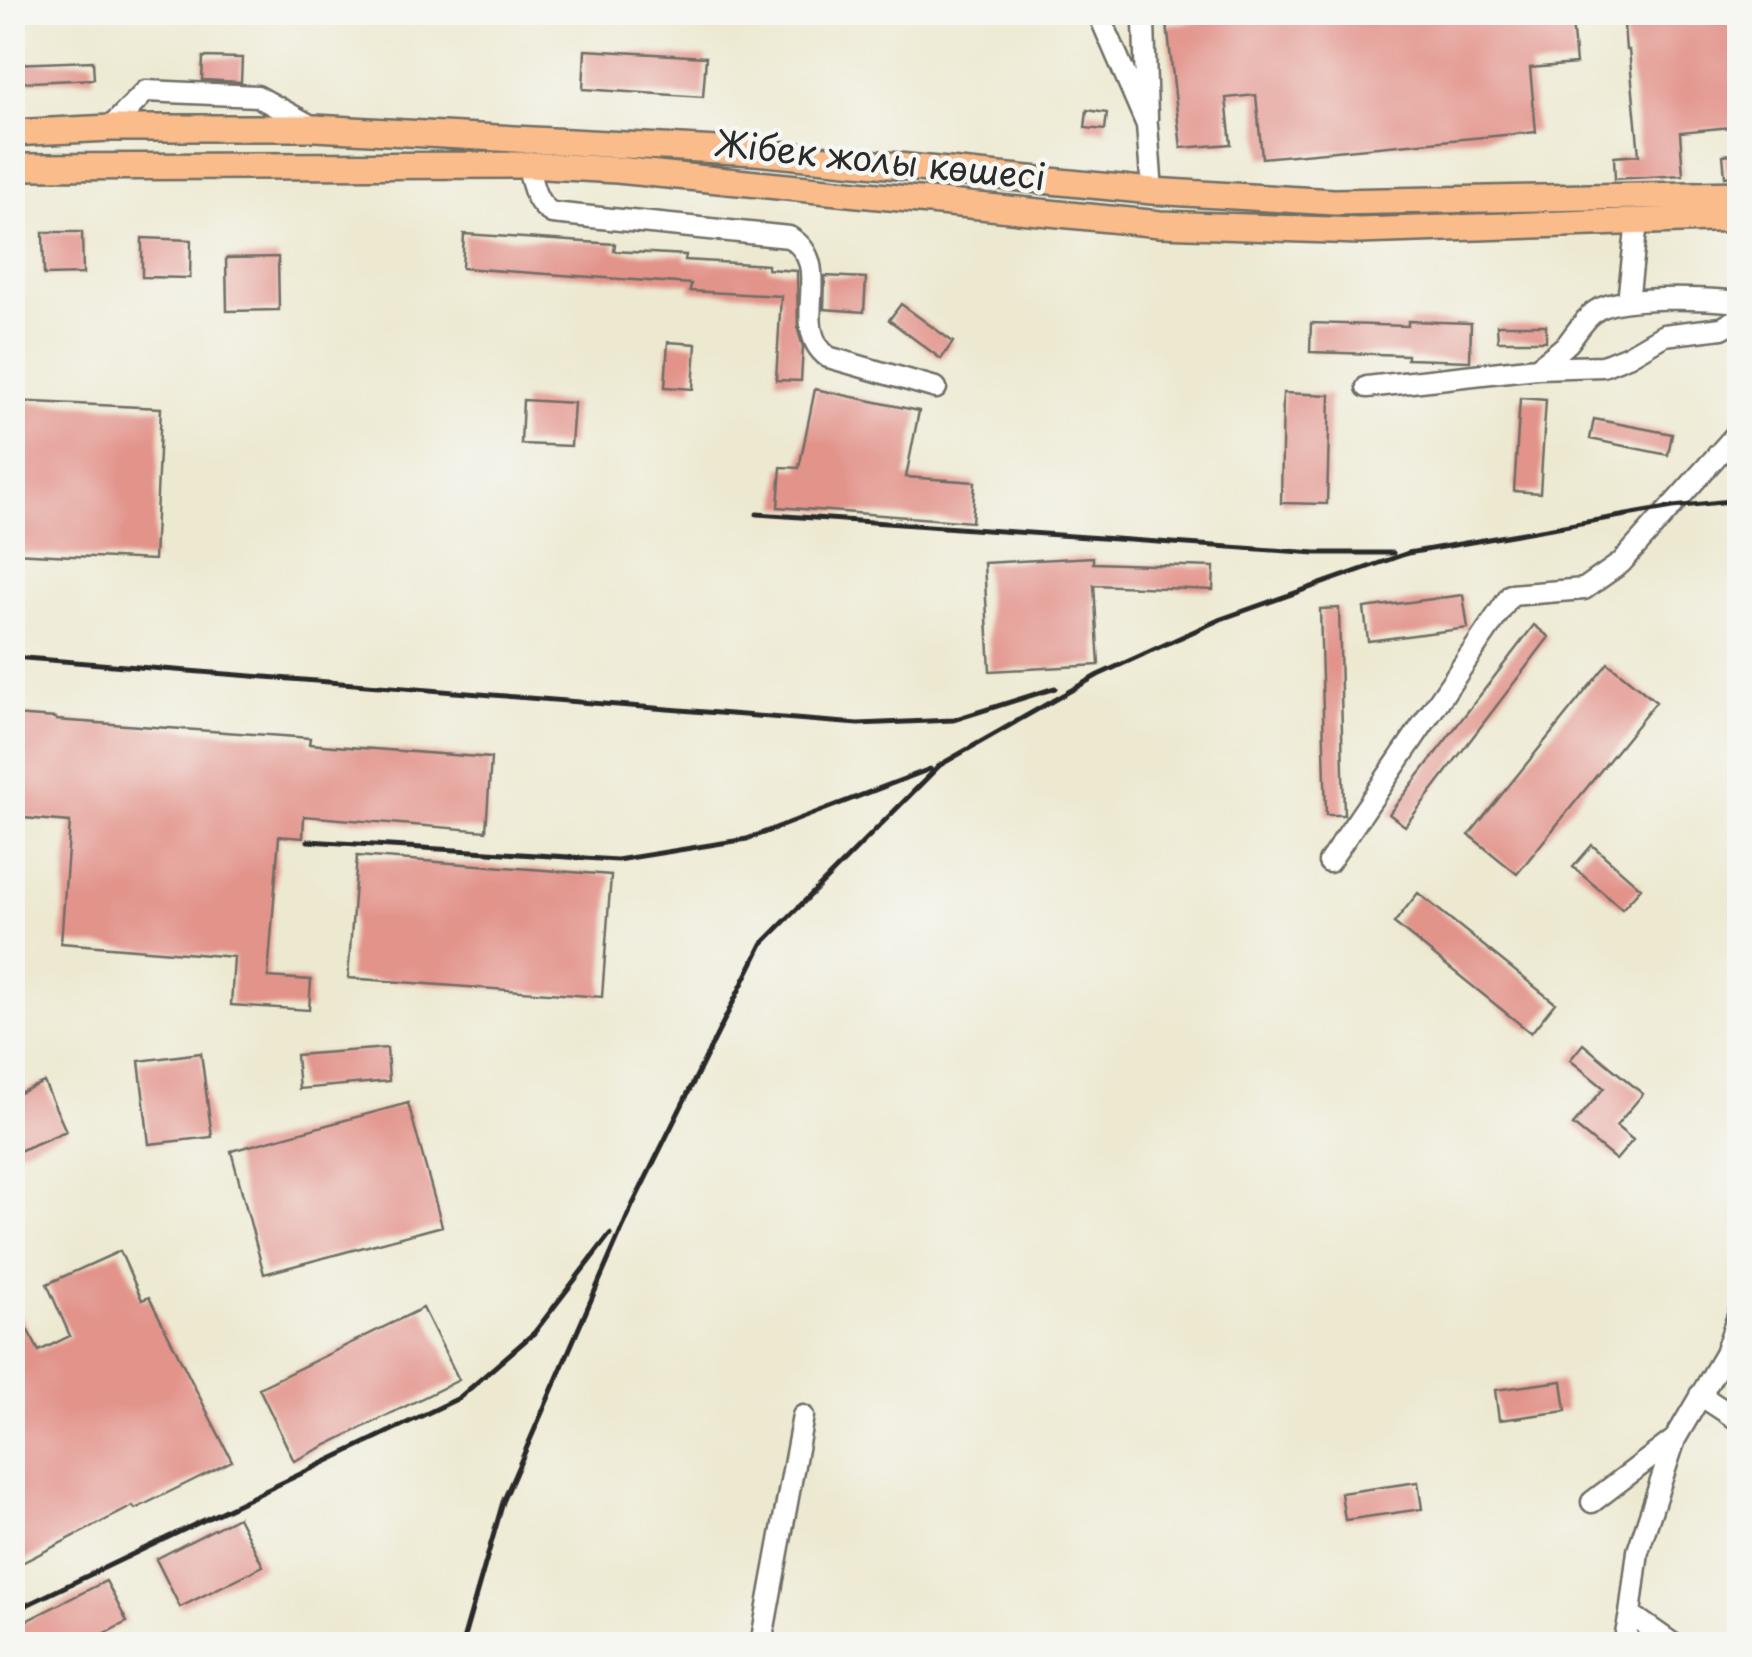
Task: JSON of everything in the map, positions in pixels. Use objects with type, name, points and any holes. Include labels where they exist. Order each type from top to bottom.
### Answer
[{"type":"main road","name":"Жібек жолы көшесі","points":[[12,133],[110,128],[315,128],[755,152],[1152,191],[1334,202],[1740,194]]},
{"type":"main road","name":"Жібек жолы көшесі","points":[[12,166],[528,165],[617,170],[1160,224],[1359,231],[1740,218]]},
{"type":"street","points":[[1098,12],[1146,126]]},
{"type":"street","points":[[1146,12],[1146,126],[1152,191]]},
{"type":"street","points":[[110,128],[146,91],[257,96],[315,128]]},
{"type":"street","points":[[528,165],[536,198],[541,207],[552,213],[789,237],[799,243],[811,264],[810,322],[817,349],[828,357],[936,388]]},
{"type":"street","points":[[1628,301],[1637,222]]},
{"type":"street","points":[[1537,368],[1566,345],[1596,310],[1628,301],[1740,302]]},
{"type":"street","points":[[1368,387],[1537,368],[1603,366],[1664,335],[1722,328],[1740,318]]},
{"type":"street","points":[[1329,862],[1510,595],[1584,589],[1620,563],[1740,430]]},
{"type":"street","points":[[1624,1644],[1638,1551],[1676,1439],[1725,1354],[1740,1310]]},
{"type":"street","points":[[1700,1394],[1740,1422]]},
{"type":"street","points":[[761,1644],[803,1416]]},
{"type":"street","points":[[1592,1502],[1676,1439]]},
{"type":"street","points":[[1630,1614],[1673,1644]]},
{"type":"building","points":[[1289,12],[1571,12],[1576,64],[1530,68],[1536,132],[1262,158],[1256,95],[1226,98],[1231,144],[1181,148],[1167,24]]},
{"type":"building","points":[[1623,12],[1740,12],[1740,126],[1680,132],[1683,175],[1615,179],[1614,157],[1639,155]]},
{"type":"building","points":[[585,50],[706,57],[703,97],[583,89]]},
{"type":"building","points":[[203,57],[242,58],[241,82],[202,80]]},
{"type":"building","points":[[93,61],[94,79],[12,83],[12,64]]},
{"type":"building","points":[[1087,110],[1107,113],[1105,130],[1085,128]]},
{"type":"building","points":[[1740,153],[1740,175],[1725,177],[1723,155]]},
{"type":"building","points":[[43,232],[82,232],[83,274],[44,275]]},
{"type":"building","points":[[464,234],[615,244],[614,251],[686,255],[685,260],[768,265],[768,269],[797,271],[798,330],[803,347],[801,381],[776,380],[781,296],[690,291],[691,284],[462,268]]},
{"type":"building","points":[[142,238],[191,240],[190,278],[142,277]]},
{"type":"building","points":[[278,257],[279,310],[227,311],[226,258]]},
{"type":"building","points":[[825,276],[866,278],[864,312],[824,309]]},
{"type":"building","points":[[901,304],[953,342],[941,359],[889,320]]},
{"type":"building","points":[[1408,321],[1471,323],[1470,361],[1310,352],[1311,323],[1408,326]]},
{"type":"building","points":[[1497,325],[1546,325],[1546,341],[1498,341]]},
{"type":"building","points":[[668,342],[696,344],[693,389],[665,387]]},
{"type":"building","points":[[815,389],[919,411],[906,477],[975,482],[972,522],[778,507],[781,467],[799,468]]},
{"type":"building","points":[[1283,393],[1330,395],[1327,504],[1281,503]]},
{"type":"building","points":[[1520,398],[1546,400],[1540,493],[1514,491]]},
{"type":"building","points":[[523,400],[574,403],[571,446],[521,444]]},
{"type":"building","points":[[12,401],[161,408],[154,560],[12,553]]},
{"type":"building","points":[[1594,419],[1672,434],[1668,455],[1590,439]]},
{"type":"building","points":[[1093,557],[1093,563],[1214,567],[1213,590],[1094,585],[1099,665],[990,671],[984,563]]},
{"type":"building","points":[[1463,595],[1468,628],[1368,641],[1364,608]]},
{"type":"building","points":[[1339,608],[1344,815],[1326,815],[1320,609]]},
{"type":"building","points":[[1534,625],[1549,637],[1405,826],[1389,814]]},
{"type":"building","points":[[1608,663],[1656,702],[1517,874],[1469,835]]},
{"type":"building","points":[[12,715],[310,738],[309,744],[491,758],[486,831],[304,816],[303,838],[279,836],[268,977],[311,980],[309,1010],[231,1005],[234,957],[61,943],[70,822],[12,817]]},
{"type":"building","points":[[1592,845],[1641,888],[1622,909],[1573,867]]},
{"type":"building","points":[[357,856],[611,875],[602,997],[348,978]]},
{"type":"building","points":[[1418,893],[1555,1003],[1531,1033],[1394,923]]},
{"type":"building","points":[[1583,1044],[1643,1094],[1616,1126],[1633,1140],[1616,1160],[1573,1125],[1604,1088],[1570,1060]]},
{"type":"building","points":[[387,1048],[389,1081],[299,1089],[296,1055]]},
{"type":"building","points":[[201,1053],[212,1137],[149,1144],[139,1061]]},
{"type":"building","points":[[44,1082],[66,1131],[12,1154],[12,1096]]},
{"type":"building","points":[[408,1103],[442,1226],[264,1274],[231,1151]]},
{"type":"building","points":[[120,1251],[142,1300],[149,1297],[232,1461],[12,1568],[12,1301],[39,1351],[70,1336],[47,1284]]},
{"type":"building","points":[[423,1308],[459,1380],[294,1461],[259,1388]]},
{"type":"building","points":[[1562,1381],[1566,1411],[1499,1420],[1495,1390]]},
{"type":"building","points":[[1418,1482],[1422,1509],[1345,1520],[1341,1493]]},
{"type":"building","points":[[238,1517],[263,1566],[180,1607],[156,1559]]},
{"type":"building","points":[[106,1581],[127,1622],[83,1644],[12,1644],[12,1628]]},
{"type":"railway","points":[[462,1644],[503,1502],[632,1206],[762,944],[940,765],[1098,675],[1221,619],[1408,553],[1673,507],[1740,500]]},
{"type":"railway","points":[[757,514],[1316,553],[1393,553]]},
{"type":"railway","points":[[12,657],[858,724],[953,720],[1055,688]]},
{"type":"railway","points":[[308,841],[617,860],[747,839],[930,769]]},
{"type":"railway","points":[[12,1612],[459,1398],[534,1333],[610,1234]]}]
